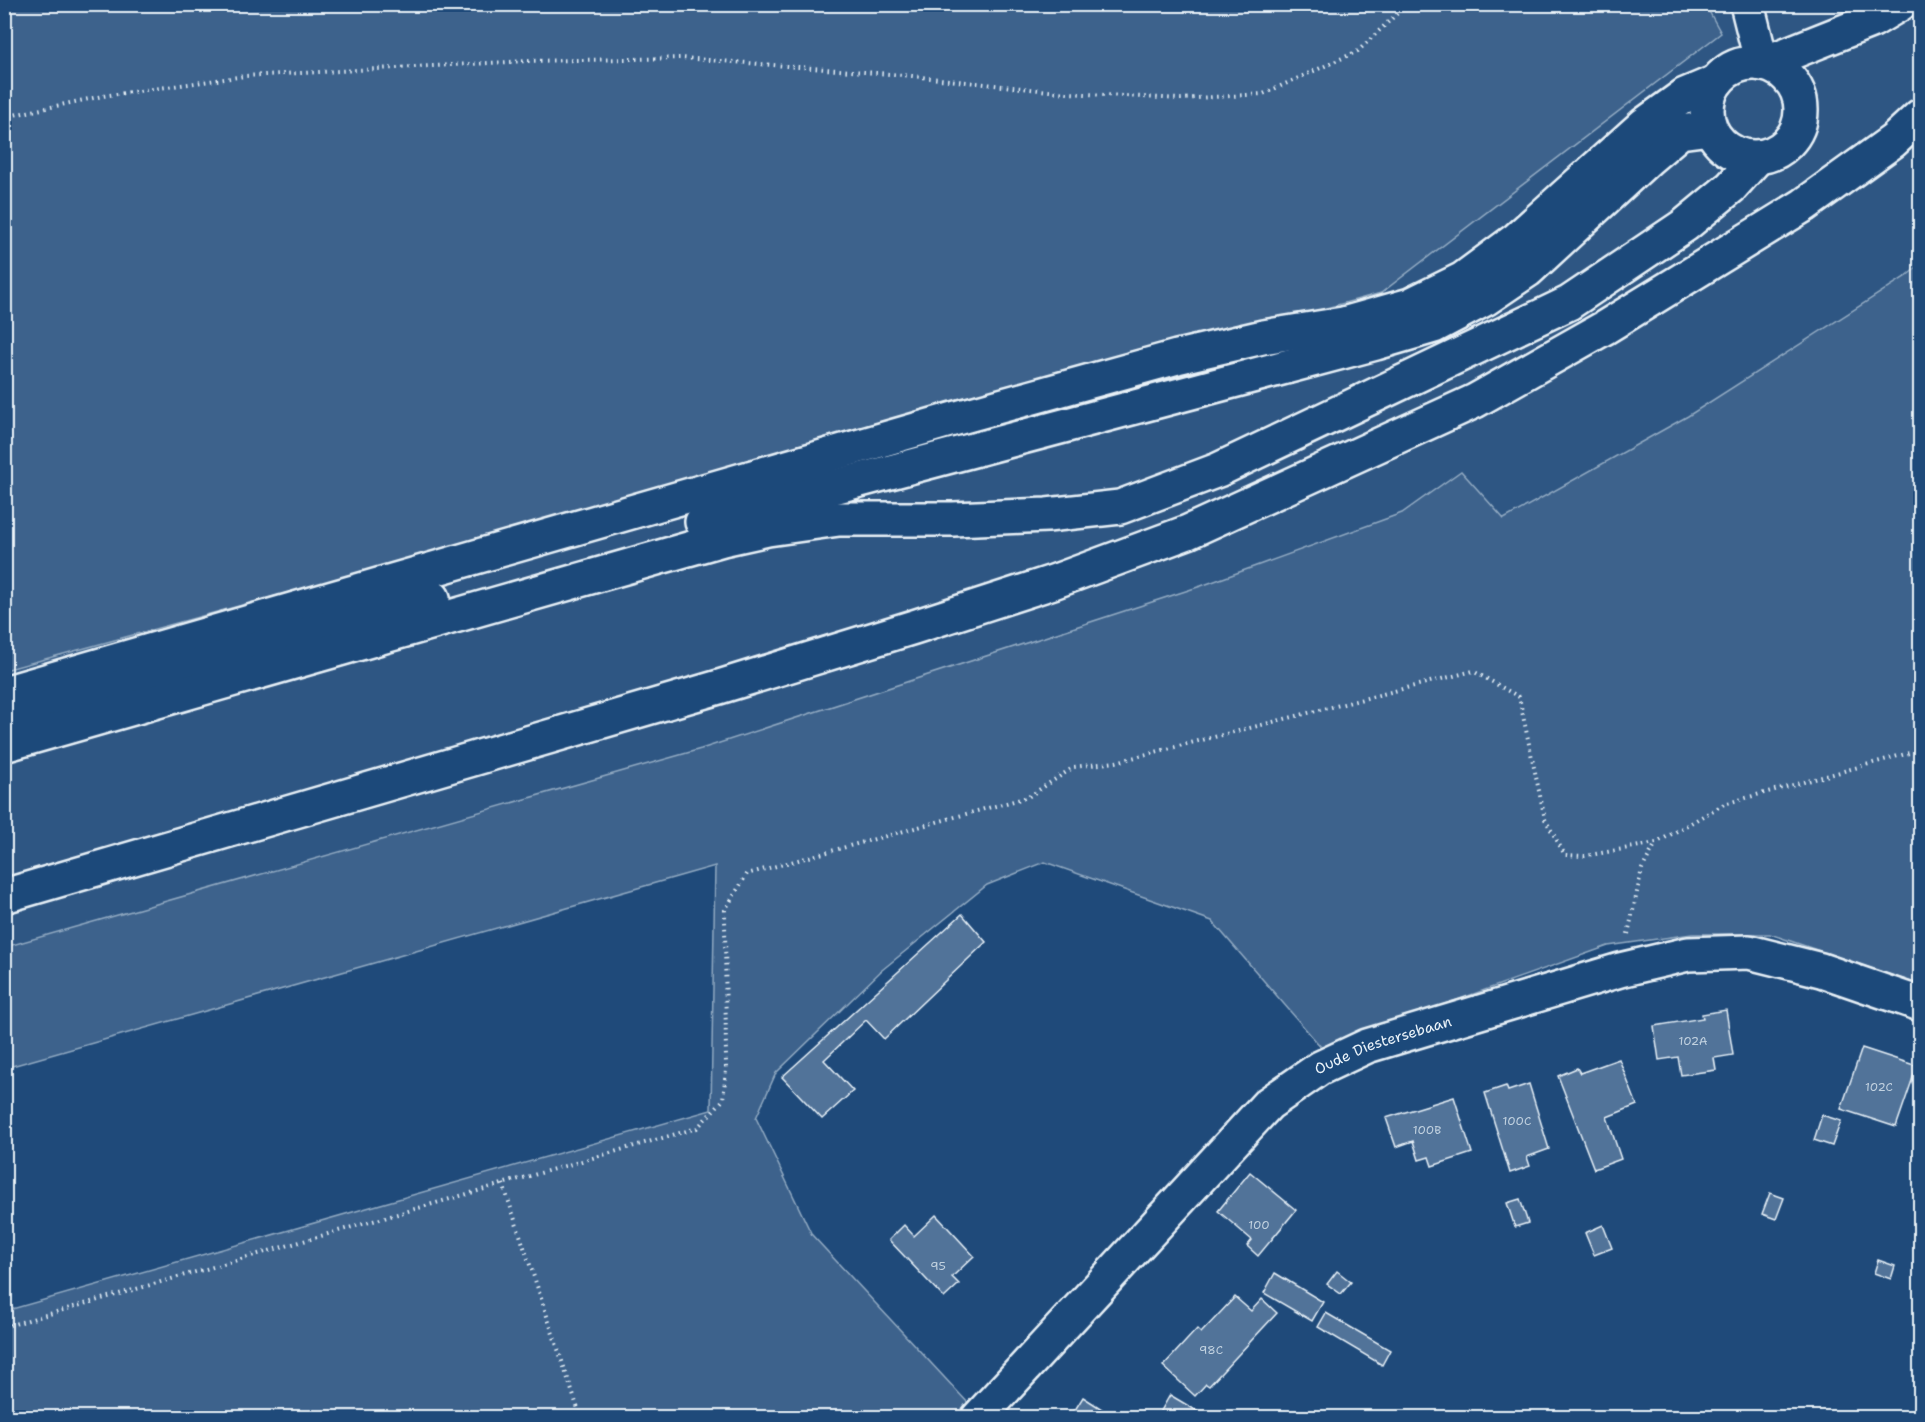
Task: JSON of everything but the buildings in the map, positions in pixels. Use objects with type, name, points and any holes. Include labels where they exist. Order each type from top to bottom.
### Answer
[{"type":"street","points":[[1748,4],[1762,63]]},
{"type":"street","points":[[1762,63],[1777,69],[1789,78],[1802,105],[1795,135],[1785,147],[1757,158],[1742,156],[1728,150],[1710,128],[1707,112],[1709,96],[1716,82],[1736,66],[1762,63],[1873,20],[1900,4]]},
{"type":"street","points":[[4,693],[964,416],[1177,357],[1263,337],[1343,324],[1410,305],[1463,279],[1517,239],[1645,124],[1685,95],[1716,82]]},
{"type":"street","points":[[4,896],[719,687],[902,631],[1053,582],[1188,532],[1495,390],[1604,328],[1804,205],[1893,141],[1920,116]]},
{"type":"street","points":[[4,720],[712,519],[1434,326],[1485,299],[1528,270],[1680,132],[1710,128]]},
{"type":"street","points":[[4,745],[723,539],[768,529],[839,519],[977,518],[1047,515],[1120,507],[1218,470],[1569,303],[1685,225],[1731,188],[1757,158]]},
{"type":"street","name":"Oude Diestersebaan","points":[[978,1418],[1268,1104],[1320,1068],[1367,1046],[1620,970],[1688,954],[1749,952],[1821,970],[1920,1004]]},
{"type":"path","points":[[4,117],[103,96],[245,76],[493,62],[670,58],[903,75],[1078,93],[1181,99],[1263,94],[1358,51],[1407,4]]},
{"type":"path","points":[[4,1328],[697,1128],[723,1100],[726,1070],[725,910],[747,874],[1028,797],[1074,767],[1116,762],[1473,671],[1519,697],[1545,819],[1565,855],[1585,856],[1656,843],[1724,804],[1920,750]]},
{"type":"path","points":[[1620,970],[1642,869],[1656,843]]},
{"type":"path","points":[[503,1184],[581,1418]]},
{"type":"shaded area","points":[[1705,4],[1721,33],[1381,293],[5,670],[5,5]]},
{"type":"shaded area","points":[[5,5],[1920,5],[1920,524],[5,1068]]},
{"type":"shaded area","points":[[1920,265],[1920,985],[1770,934],[1692,934],[1608,946],[1322,1048],[1212,921],[1045,862],[987,885],[882,970],[776,1073],[756,1118],[812,1235],[969,1404],[955,1417],[5,1417],[5,1311],[711,1110],[715,866],[5,1068],[5,947],[701,749],[1201,586],[1402,513],[1461,471],[1504,519],[1688,416],[1905,277]]}]
